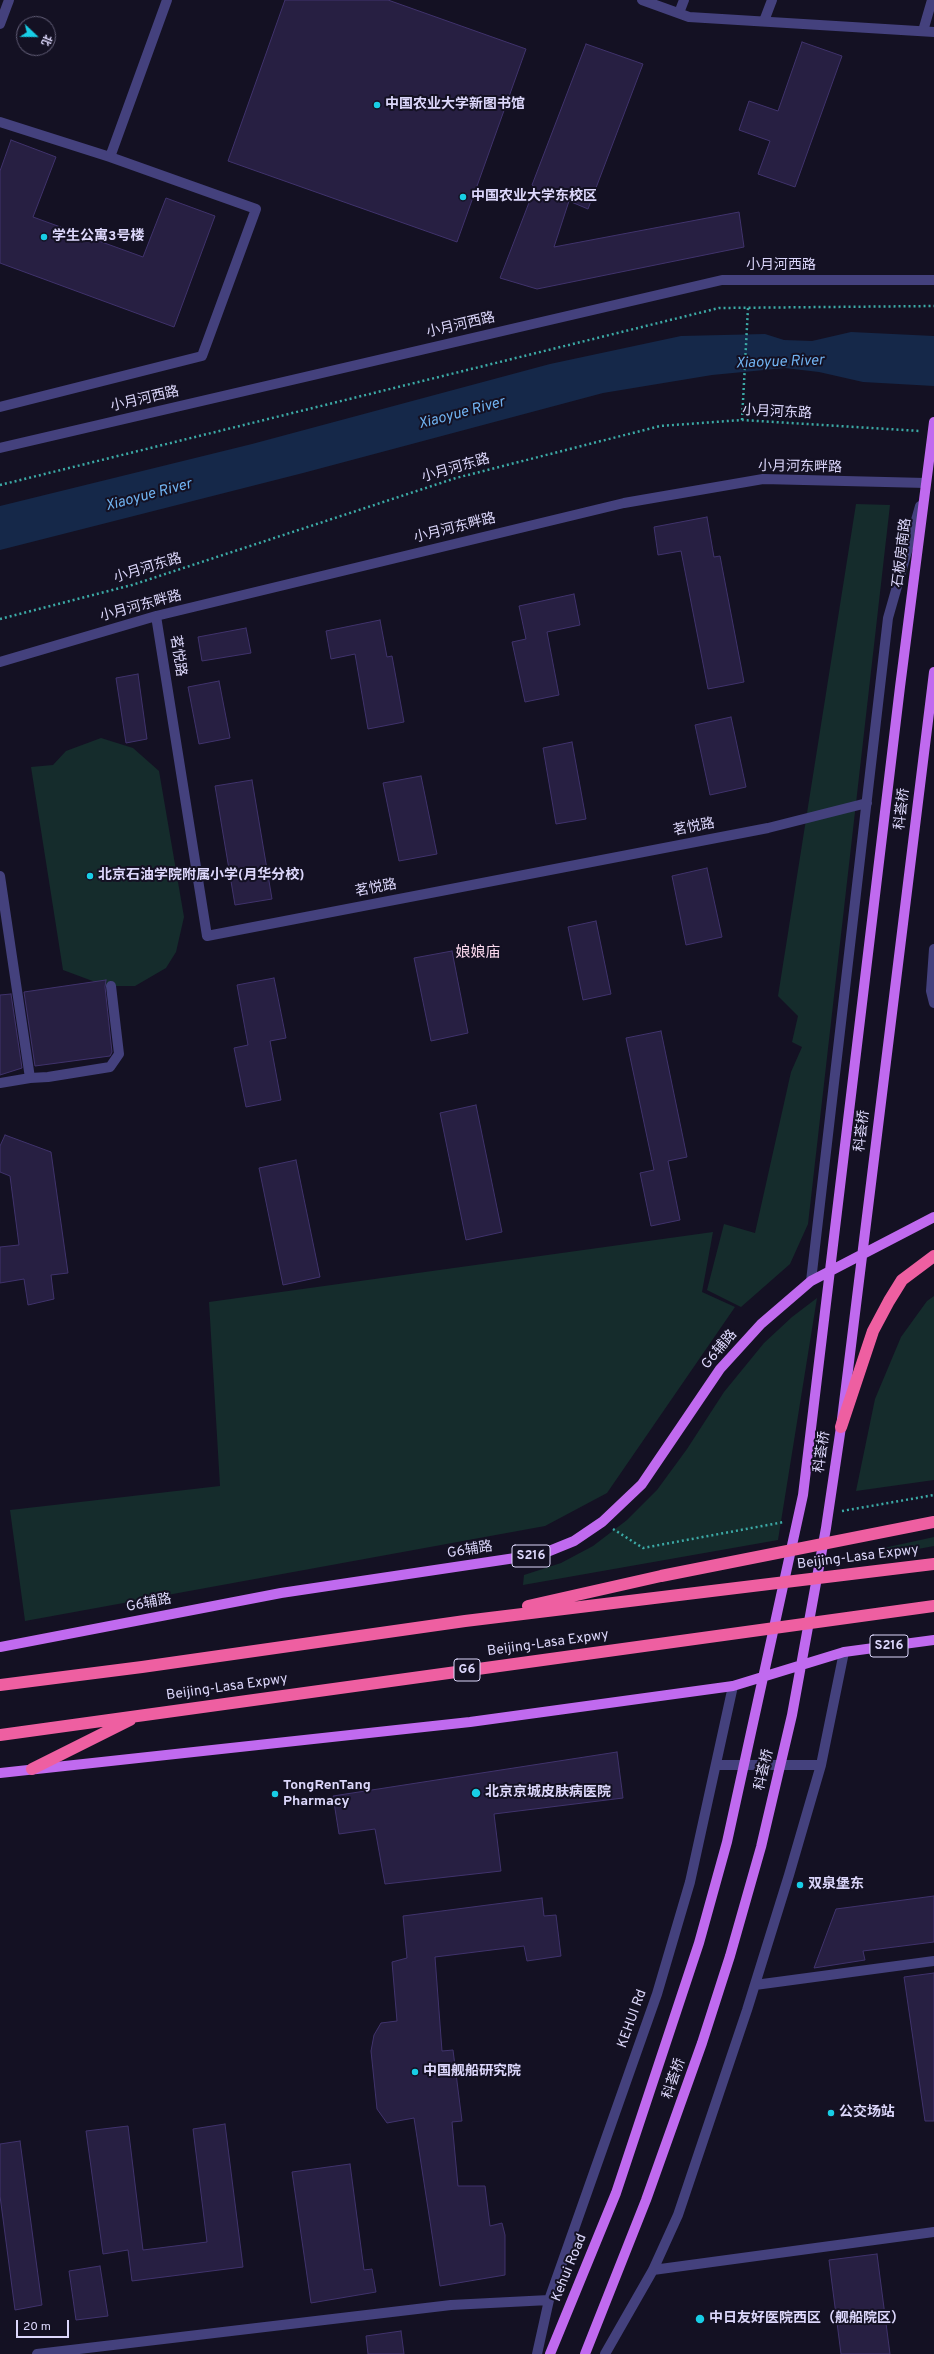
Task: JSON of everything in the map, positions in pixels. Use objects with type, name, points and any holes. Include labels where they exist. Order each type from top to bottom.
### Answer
[{"type":"highway","points":[[841,1427],[873,1331],[902,1280],[934,1256]]},
{"type":"highway","points":[[465,1621],[661,1576],[934,1522]]},
{"type":"highway","name":"Beijing-Lasa Expwy","points":[[0,1685],[142,1667],[465,1621],[934,1564]]},
{"type":"highway","name":"Beijing-Lasa Expwy","points":[[0,1735],[934,1606]]},
{"type":"highway","points":[[32,1769],[140,1715]]},
{"type":"main road","name":"石板房南路","points":[[900,687],[933,427]]},
{"type":"main road","name":"科荟桥","points":[[585,2354],[646,2200],[702,2043],[730,1956],[761,1847],[792,1715],[826,1528],[841,1427],[934,672]]},
{"type":"main road","name":"科荟桥","points":[[616,2193],[699,1943],[727,1842],[802,1496],[900,687]]},
{"type":"main road","name":"G6辅路","points":[[0,1646],[281,1592],[542,1554],[574,1541],[602,1522],[642,1484],[720,1369],[761,1324],[811,1281],[934,1217]]},
{"type":"main road","name":"S216","points":[[0,1773],[470,1722],[733,1686],[844,1652],[934,1640]]},
{"type":"main road","name":"Kehui Road","points":[[550,2354],[616,2193]]},
{"type":"street","points":[[0,24],[9,0]]},
{"type":"street","points":[[110,157],[167,0]]},
{"type":"street","points":[[642,0],[689,17],[934,32]]},
{"type":"street","points":[[679,13],[684,0]]},
{"type":"street","points":[[764,21],[772,0]]},
{"type":"street","points":[[923,31],[932,0]]},
{"type":"street","points":[[0,122],[110,157],[256,209],[202,356],[0,407]]},
{"type":"street","name":"小月河西路","points":[[0,448],[722,280],[934,280]]},
{"type":"street","name":"小月河东畔路","points":[[0,662],[156,616],[624,503],[763,479],[925,486]]},
{"type":"street","points":[[811,1281],[888,618],[925,486]]},
{"type":"street","name":"茗悦路","points":[[156,616],[207,936],[768,828],[867,803]]},
{"type":"street","points":[[0,876],[30,1078]]},
{"type":"street","points":[[934,949],[931,991],[934,1003]]},
{"type":"street","points":[[0,1083],[110,1067],[119,1054],[111,986]]},
{"type":"street","points":[[605,2354],[653,2270],[678,2215],[755,1985],[821,1765],[844,1652]]},
{"type":"street","name":"KEHUI Rd","points":[[536,2354],[549,2300],[658,1994],[690,1882],[733,1686]]},
{"type":"street","points":[[716,1765],[821,1765]]},
{"type":"street","points":[[755,1985],[934,1961]]},
{"type":"street","points":[[653,2270],[934,2232]]},
{"type":"street","points":[[37,2354],[450,2305],[549,2300]]},
{"type":"path","points":[[0,485],[719,308],[934,306]]},
{"type":"path","points":[[742,420],[748,308]]},
{"type":"path","name":"小月河东路","points":[[0,619],[132,585],[456,478],[660,426],[742,420],[933,427]]},
{"type":"path","points":[[838,1512],[934,1495]]},
{"type":"path","points":[[602,1522],[643,1548],[791,1521]]},
{"type":"green space","points":[[856,504],[890,505],[808,1224],[790,1264],[741,1307],[707,1290],[724,1224],[755,1233],[791,1072],[802,1047],[792,1042],[798,1016],[778,996]]},
{"type":"green space","points":[[101,738],[133,748],[159,771],[184,917],[176,952],[166,968],[135,986],[106,986],[63,970],[31,767],[53,765],[66,751]]},
{"type":"green space","points":[[713,1232],[702,1292],[735,1307],[607,1493],[545,1526],[25,1621],[10,1510],[220,1486],[209,1302]]},
{"type":"green space","points":[[934,1296],[934,1480],[856,1491],[875,1399],[901,1337],[927,1301]]},
{"type":"green space","points":[[817,1298],[778,1540],[523,1585],[524,1575],[561,1563],[593,1546],[627,1520],[657,1490],[687,1449],[724,1392],[764,1343],[792,1317]]},
{"type":"green space","points":[[934,1537],[934,1546],[881,1556],[879,1553],[879,1549]]},
{"type":"water","name":"Xiaoyue River","points":[[851,332],[934,336],[934,386],[863,382],[819,372],[785,368],[712,375],[603,393],[303,473],[0,550],[0,506],[252,444],[550,364],[681,336],[765,334],[784,340],[812,341]]},
{"type":"building","name":"中国农业大学新图书馆","points":[[285,0],[388,0],[526,49],[457,242],[228,161]]},
{"type":"building","points":[[802,42],[842,56],[795,187],[758,174],[770,141],[739,130],[749,101],[778,111]]},
{"type":"building","points":[[586,44],[643,64],[588,209],[569,201],[554,247],[739,212],[744,247],[537,289],[500,278],[535,187],[532,185]]},
{"type":"building","name":"学生公寓3号楼","points":[[11,140],[56,157],[33,217],[143,257],[166,198],[215,216],[174,327],[0,263],[0,171]]},
{"type":"building","points":[[707,517],[714,557],[720,556],[744,682],[708,689],[681,551],[658,555],[654,527]]},
{"type":"building","points":[[574,594],[580,625],[547,632],[559,695],[525,702],[512,642],[526,639],[519,606]]},
{"type":"building","points":[[380,620],[387,657],[392,656],[404,722],[368,729],[355,654],[331,659],[326,631]]},
{"type":"building","points":[[246,628],[251,653],[202,661],[198,637]]},
{"type":"building","points":[[138,674],[147,739],[126,743],[116,678]]},
{"type":"building","points":[[219,681],[230,738],[199,744],[188,687]]},
{"type":"building","points":[[731,717],[746,787],[710,795],[695,725]]},
{"type":"building","points":[[572,742],[586,819],[556,824],[543,748]]},
{"type":"building","points":[[421,776],[437,854],[399,861],[383,783]]},
{"type":"building","points":[[252,780],[272,899],[235,905],[215,786]]},
{"type":"building","points":[[707,868],[722,937],[686,945],[672,876]]},
{"type":"building","points":[[596,921],[611,994],[583,1000],[568,927]]},
{"type":"building","points":[[452,951],[468,1033],[431,1041],[414,958]]},
{"type":"building","points":[[274,978],[286,1038],[270,1041],[281,1100],[246,1107],[234,1048],[248,1045],[237,985]]},
{"type":"building","points":[[106,980],[105,987],[112,1052],[110,1056],[35,1066],[24,992]]},
{"type":"building","points":[[11,994],[22,1068],[0,1075],[0,995]]},
{"type":"building","points":[[661,1031],[687,1157],[668,1161],[680,1220],[651,1226],[640,1173],[654,1170],[626,1038]]},
{"type":"building","points":[[476,1105],[502,1232],[466,1240],[440,1113]]},
{"type":"building","points":[[5,1135],[51,1152],[68,1273],[51,1275],[54,1299],[28,1305],[24,1279],[0,1283],[0,1247],[19,1245],[10,1176],[0,1172],[0,1146]]},
{"type":"building","points":[[296,1160],[320,1277],[283,1285],[259,1168]]},
{"type":"building","points":[[617,1752],[623,1798],[494,1814],[501,1871],[385,1884],[375,1829],[339,1834],[333,1796]]},
{"type":"building","points":[[934,1896],[934,1942],[863,1951],[865,1960],[814,1968],[836,1909]]},
{"type":"building","name":"中国舰船研究院","points":[[542,1898],[544,1916],[556,1915],[561,1956],[527,1961],[524,1946],[435,1957],[442,2051],[453,2050],[462,2121],[452,2122],[458,2186],[485,2186],[490,2226],[502,2223],[505,2235],[505,2275],[440,2286],[414,2118],[387,2123],[377,2109],[371,2051],[374,2035],[381,2023],[397,2021],[392,1962],[407,1958],[403,1916]]},
{"type":"building","points":[[934,1973],[934,2121],[925,2121],[904,1977]]},
{"type":"building","points":[[225,2124],[243,2267],[132,2281],[128,2250],[103,2254],[86,2131],[128,2126],[143,2250],[207,2242],[193,2129]]},
{"type":"building","points":[[20,2141],[42,2305],[15,2310],[0,2196],[0,2144]]},
{"type":"building","points":[[350,2164],[364,2270],[372,2269],[376,2292],[311,2303],[292,2172]]},
{"type":"building","points":[[877,2254],[890,2354],[841,2354],[829,2260]]},
{"type":"building","points":[[100,2266],[108,2316],[76,2320],[69,2271]]},
{"type":"building","points":[[401,2331],[404,2354],[368,2354],[366,2336]]},
{"type":"place","name":"中国农业大学新图书馆","points":[[377,105]]},
{"type":"place","name":"中国农业大学东校区","points":[[463,197]]},
{"type":"place","name":"学生公寓3号楼","points":[[44,237]]},
{"type":"place","name":"北京石油学院附属小学(月华分校)","points":[[90,876]]},
{"type":"place","name":"北京京城皮肤病医院","points":[[476,1793]]},
{"type":"place","name":"TongRenTang Pharmacy","points":[[275,1794]]},
{"type":"place","name":"双泉堡东","points":[[800,1885]]},
{"type":"place","name":"中国舰船研究院","points":[[415,2072]]},
{"type":"place","name":"公交场站","points":[[831,2113]]},
{"type":"place","name":"中日友好医院西区（舰船院区）","points":[[700,2319]]},
{"type":"district","name":"娘娘庙","points":[[478,954]]}]
